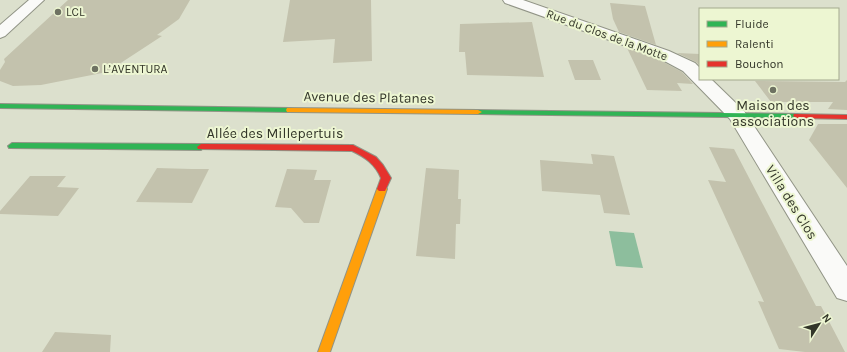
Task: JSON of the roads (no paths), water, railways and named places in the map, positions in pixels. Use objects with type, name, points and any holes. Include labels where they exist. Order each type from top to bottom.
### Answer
[{"type":"street","points":[[0,33],[36,0]]},
{"type":"street","name":"Rue du Clos de la Motte","points":[[510,0],[663,54],[689,67],[699,78]]},
{"type":"street","name":"Rue du Clos de la Motte","points":[[701,80],[737,115]]},
{"type":"street","name":"Avenue des Platanes","points":[[0,106],[847,117]]},
{"type":"street","name":"Villa des Clos","points":[[737,115],[847,289]]},
{"type":"street","name":"Allée des Millepertuis","points":[[12,146],[353,148],[370,155],[382,166],[386,178],[324,352]]},
{"type":"place","name":"LCL","points":[[58,12]]},
{"type":"place","name":"L’AVENTURA","points":[[95,69]]},
{"type":"place","name":"Maison des associations","points":[[773,90]]}]
